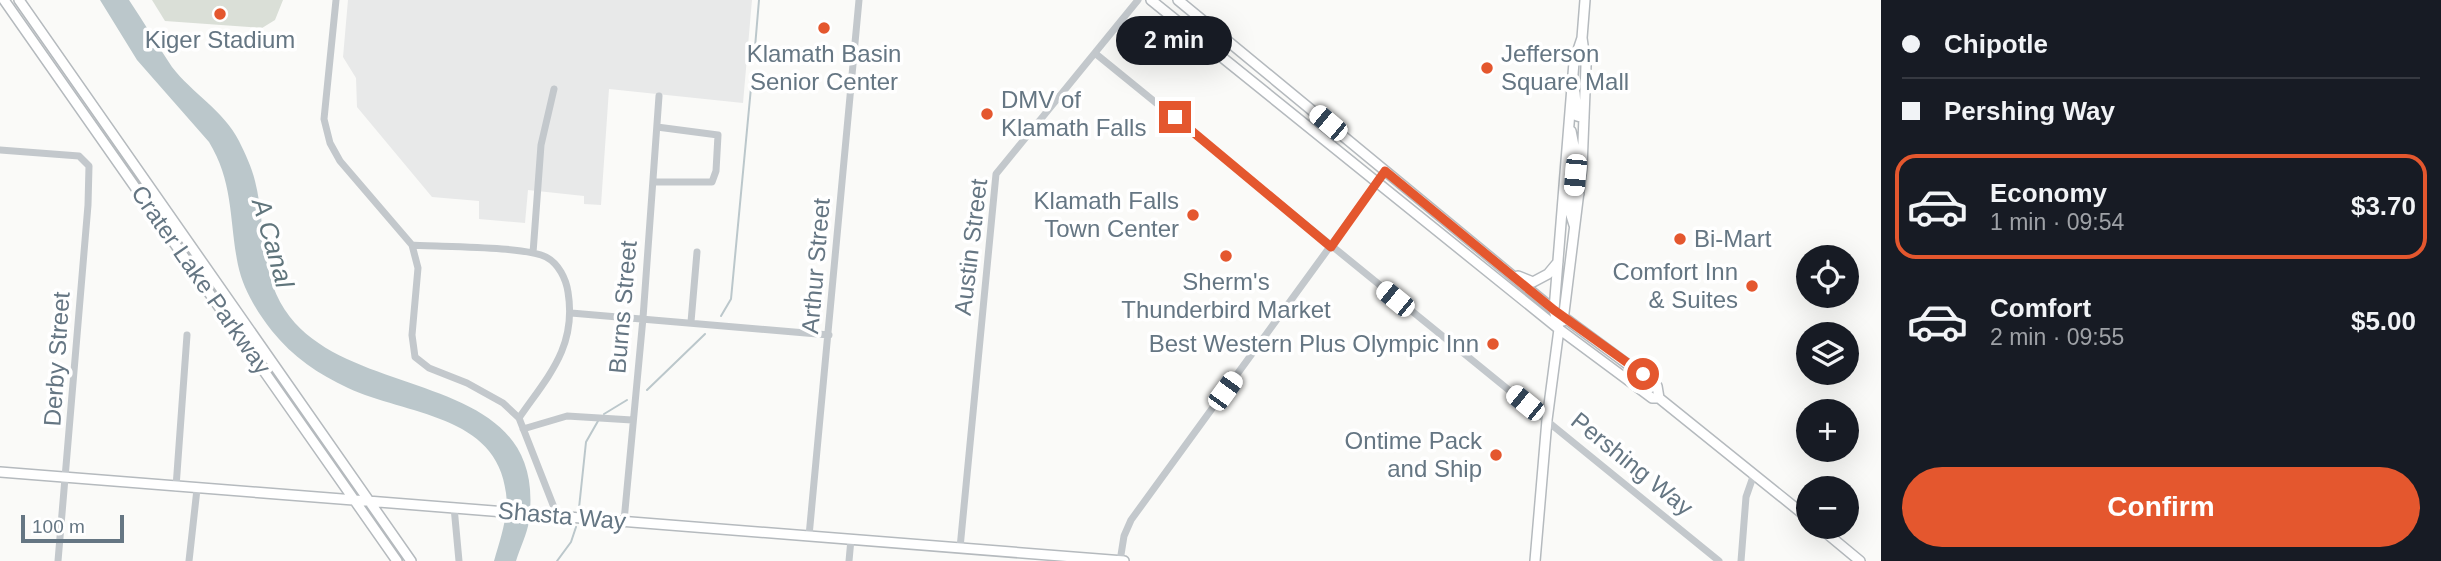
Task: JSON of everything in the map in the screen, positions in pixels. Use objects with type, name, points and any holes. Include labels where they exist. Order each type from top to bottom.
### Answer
[{"type":"main road","name":"Crater Lake Parkway","points":[[4,0],[397,561]]},
{"type":"main road","name":"Crater Lake Parkway","points":[[19,0],[411,561]]},
{"type":"main road","points":[[1151,0],[1559,329],[1652,398],[1659,398],[1796,508]]},
{"type":"main road","points":[[1178,0],[1554,310],[1657,386],[1659,398]]},
{"type":"main road","points":[[1535,561],[1547,420],[1559,329],[1554,310],[1573,74],[1582,38],[1585,0]]},
{"type":"main road","points":[[1559,329],[1566,317],[1579,194],[1586,66],[1582,38]]},
{"type":"main road","points":[[1573,74],[1577,116],[1584,118]]},
{"type":"main road","points":[[1569,123],[1576,156],[1573,194],[1579,194]]},
{"type":"main road","points":[[1566,158],[1571,164],[1569,209],[1576,230]]},
{"type":"main road","points":[[1509,273],[1533,282],[1548,274],[1559,260]]},
{"type":"main road","name":"Shasta Way","points":[[0,472],[960,548],[1010,557],[1121,561]]},
{"type":"main road","points":[[1833,539],[1860,561]]},
{"type":"street","points":[[336,0],[324,119],[330,143],[340,161],[412,245],[418,268],[412,335],[415,357],[429,368],[467,383],[503,402],[519,418],[557,515]]},
{"type":"street","name":"Arthur Street","points":[[809,536],[859,0]]},
{"type":"street","name":"Austin Street","points":[[960,548],[996,174],[1139,0]]},
{"type":"street","name":"Pershing Way","points":[[1096,54],[1719,561]]},
{"type":"street","points":[[533,253],[541,145],[554,89]]},
{"type":"street","name":"Burns Street","points":[[624,521],[643,318],[659,96]]},
{"type":"street","points":[[653,182],[712,182],[716,171],[718,135],[657,127]]},
{"type":"street","name":"Derby Street","points":[[0,150],[79,156],[86,160],[90,175],[67,478],[58,561]]},
{"type":"street","points":[[1121,561],[1124,536],[1130,520],[1385,171]]},
{"type":"street","points":[[412,245],[533,253],[557,264],[567,285],[571,313],[568,341],[555,367],[519,418]]},
{"type":"street","points":[[691,322],[697,252]]},
{"type":"street","points":[[571,313],[829,335]]},
{"type":"street","points":[[176,487],[187,335]]},
{"type":"street","points":[[523,429],[567,416],[632,420]]},
{"type":"street","points":[[1741,561],[1746,498],[1754,474]]},
{"type":"street","points":[[189,561],[197,489]]},
{"type":"street","points":[[454,507],[459,561]]},
{"type":"street","points":[[849,561],[851,540]]},
{"type":"shaded area","points":[[100,0],[129,0],[172,67],[233,130],[255,181],[273,285],[290,317],[321,345],[359,364],[442,395],[480,413],[510,437],[527,472],[529,521],[516,561],[494,561],[507,501],[499,467],[486,447],[467,432],[445,421],[371,397],[326,377],[297,357],[266,324],[251,300],[240,274],[230,202],[217,157],[209,142],[137,60]]},
{"type":"shaded area","name":"Kiger Stadium","points":[[152,0],[283,0],[275,20],[262,28],[165,21]]},
{"type":"shaded area","points":[[348,0],[752,0],[743,103],[609,89],[601,205],[584,204],[584,196],[528,190],[525,223],[479,219],[479,201],[432,197],[357,107],[356,78],[343,57]]},
{"type":"waterway","points":[[754,59],[759,0]]},
{"type":"waterway","points":[[721,316],[731,299],[752,77]]},
{"type":"waterway","points":[[647,390],[705,334]]},
{"type":"waterway","points":[[604,414],[627,400]]},
{"type":"waterway","points":[[579,508],[586,442],[598,421]]},
{"type":"waterway","points":[[557,561],[571,542],[576,527]]},
{"type":"place","name":"Kiger Stadium","points":[[220,14]]},
{"type":"place","name":"Klamath Basin Senior Center","points":[[824,28]]},
{"type":"place","name":"Jefferson Square Mall","points":[[1487,68]]},
{"type":"place","name":"DMV of Klamath Falls","points":[[987,114]]},
{"type":"place","name":"Klamath Falls Town Center","points":[[1193,215]]},
{"type":"place","name":"Bi-Mart","points":[[1680,239]]},
{"type":"place","name":"Sherm's Thunderbird Market","points":[[1226,256]]},
{"type":"place","name":"Comfort Inn & Suites","points":[[1752,286]]},
{"type":"place","name":"Best Western Plus Olympic Inn","points":[[1493,344]]},
{"type":"place","name":"Ontime Pack and Ship","points":[[1496,455]]},
{"type":"route","points":[[1175,117],[1331,247],[1385,171],[1554,310],[1643,374]]},
{"type":"water label","name":"A Canal","points":[[273,243]]}]
